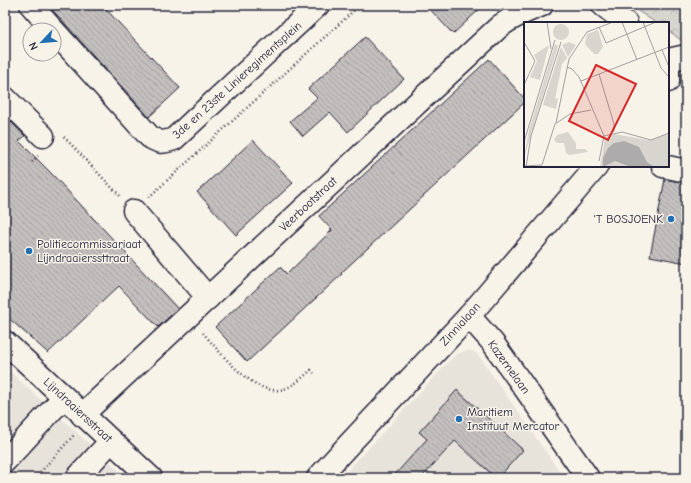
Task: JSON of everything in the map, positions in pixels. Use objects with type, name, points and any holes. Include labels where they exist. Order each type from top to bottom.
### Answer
[{"type":"street","name":"3de en 23ste Linieregimentsplein","points":[[31,5],[47,22]]},
{"type":"street","name":"3de en 23ste Linieregimentsplein","points":[[62,39],[150,137],[158,142],[166,142],[174,139],[318,5]]},
{"type":"street","name":"Veerbootstraat","points":[[85,417],[188,316],[500,26],[512,17],[542,5]]},
{"type":"street","points":[[603,5],[625,22]]},
{"type":"street","points":[[669,60],[686,56]]},
{"type":"street","points":[[5,98],[48,141]]},
{"type":"street","name":"Zinnialaan","points":[[318,478],[469,316],[596,167]]},
{"type":"street","points":[[667,167],[686,171]]},
{"type":"street","points":[[134,211],[208,298]]},
{"type":"street","name":"Kazernelaan","points":[[469,316],[493,343],[588,478]]},
{"type":"street","name":"Lijndraaiersstraat","points":[[5,342],[151,478]]},
{"type":"street","points":[[5,461],[64,397]]},
{"type":"street","points":[[77,478],[111,441]]},
{"type":"path","points":[[32,162],[48,141],[134,211],[360,5]]},
{"type":"path","points":[[188,316],[237,371],[265,388],[279,390],[287,388],[311,370],[314,373]]},
{"type":"path","points":[[35,478],[85,417]]},
{"type":"shaded area","name":"Maritiem Instituut Mercator","points":[[464,351],[473,351],[479,356],[564,478],[341,478],[449,361]]},
{"type":"shaded area","points":[[5,367],[43,402],[127,478],[5,478]]},
{"type":"green space","points":[[629,5],[686,5],[686,44],[669,31],[669,22],[654,22]]},
{"type":"building","points":[[48,5],[102,5],[180,88],[149,117]]},
{"type":"building","points":[[426,5],[484,5],[453,34]]},
{"type":"building","points":[[365,37],[404,79],[348,132],[330,112],[303,136],[290,121],[317,98],[308,89]]},
{"type":"building","points":[[489,59],[524,98],[524,103],[247,362],[215,327],[280,267],[287,274],[332,230],[319,216]]},
{"type":"building","points":[[5,116],[25,136],[19,141],[51,173],[178,309],[158,327],[119,286],[48,353],[5,315]]},
{"type":"building","points":[[253,140],[293,183],[236,235],[197,192]]},
{"type":"building","name":"'T BOSJOENK","points":[[665,179],[686,183],[686,263],[650,256]]},
{"type":"building","points":[[457,390],[523,450],[498,478],[496,478],[455,441],[421,478],[392,478],[427,439],[419,432]]},
{"type":"place","name":"'T BOSJOENK","points":[[671,219]]},
{"type":"place","name":"Politiecommissariaat Lijndraaierssttraat","points":[[29,251]]},
{"type":"place","name":"Maritiem Instituut Mercator","points":[[459,419]]}]
